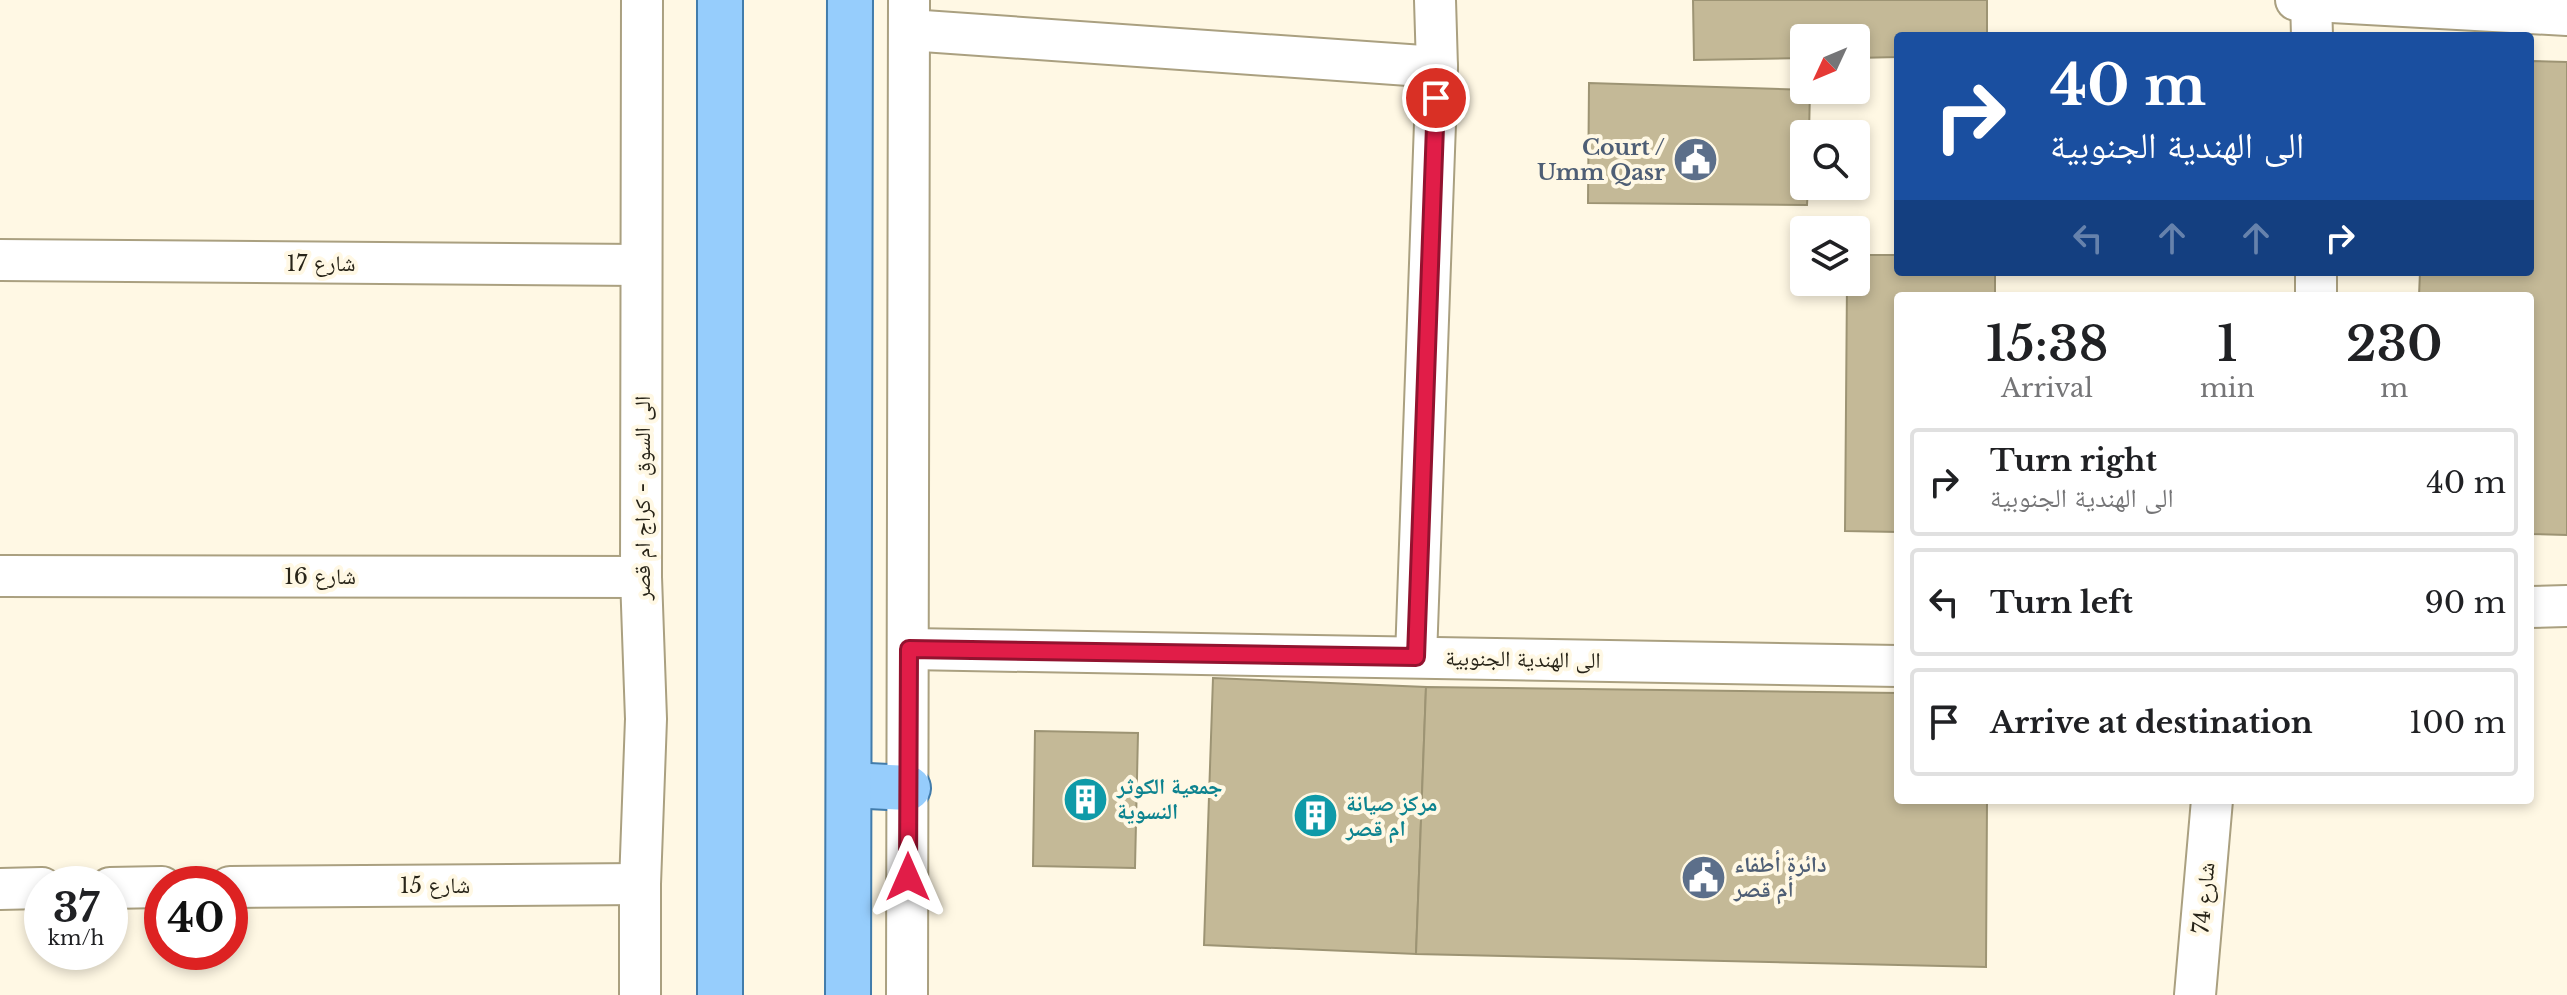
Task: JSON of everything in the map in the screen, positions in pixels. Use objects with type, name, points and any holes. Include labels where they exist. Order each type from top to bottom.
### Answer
[{"type":"main road","points":[[720,0],[720,995]]},
{"type":"main road","points":[[848,995],[850,0]]},
{"type":"main road","points":[[849,785],[908,788]]},
{"type":"street","name":"الى السوق - كراج ام قصر","points":[[640,995],[640,884],[646,719],[641,577],[642,0]]},
{"type":"street","points":[[1416,657],[1437,67],[1435,0]]},
{"type":"street","points":[[2296,0],[2554,10]]},
{"type":"street","points":[[2312,0],[2312,32]]},
{"type":"street","points":[[907,995],[909,15],[1437,67]]},
{"type":"street","name":"شارع 17","points":[[0,260],[641,265]]},
{"type":"street","name":"شارع 16","points":[[0,576],[641,577]]},
{"type":"street","points":[[2534,607],[2567,606]]},
{"type":"street","name":"الى الهندية الجنوبية","points":[[909,649],[1894,666]]},
{"type":"street","name":"شارع 74","points":[[2195,995],[2212,804]]},
{"type":"street","name":"شارع 15","points":[[248,887],[640,884]]},
{"type":"street","points":[[0,889],[24,888]]},
{"type":"building","points":[[1693,0],[1987,0],[1987,32],[1894,32],[1894,57],[1870,58],[1870,24],[1790,24],[1790,58],[1694,60]]},
{"type":"building","points":[[2534,61],[2567,62],[2567,535],[2534,534],[2534,292],[2419,292],[2420,276],[2534,276]]},
{"type":"building","name":"Court / Umm Qasr","points":[[1589,83],[1790,89],[1790,104],[1810,104],[1809,120],[1790,120],[1790,200],[1807,200],[1807,205],[1588,203]]},
{"type":"building","points":[[1870,255],[1894,255],[1894,276],[1995,276],[1995,292],[1894,292],[1894,532],[1845,531],[1847,296],[1870,296]]},
{"type":"building","name":"مركز صيانة ام قصر","points":[[1213,678],[1426,687],[1416,954],[1204,945]]},
{"type":"building","name":"دائرة أطفاء أم قصر","points":[[1426,687],[1894,693],[1894,804],[1987,804],[1986,967],[1416,954]]},
{"type":"building","name":"جمعية الكوثر النسوية","points":[[1035,731],[1138,733],[1135,868],[1033,866]]},
{"type":"place","name":"Court / Umm Qasr","points":[[1696,160]]},
{"type":"place","name":"جمعية الكوثر النسوية","points":[[1086,799]]},
{"type":"place","name":"مركز صيانة ام قصر","points":[[1315,816]]},
{"type":"place","name":"دائرة أطفاء أم قصر","points":[[1703,877]]},
{"type":"route","points":[[908,877],[909,649],[1416,657],[1436,98]]}]
